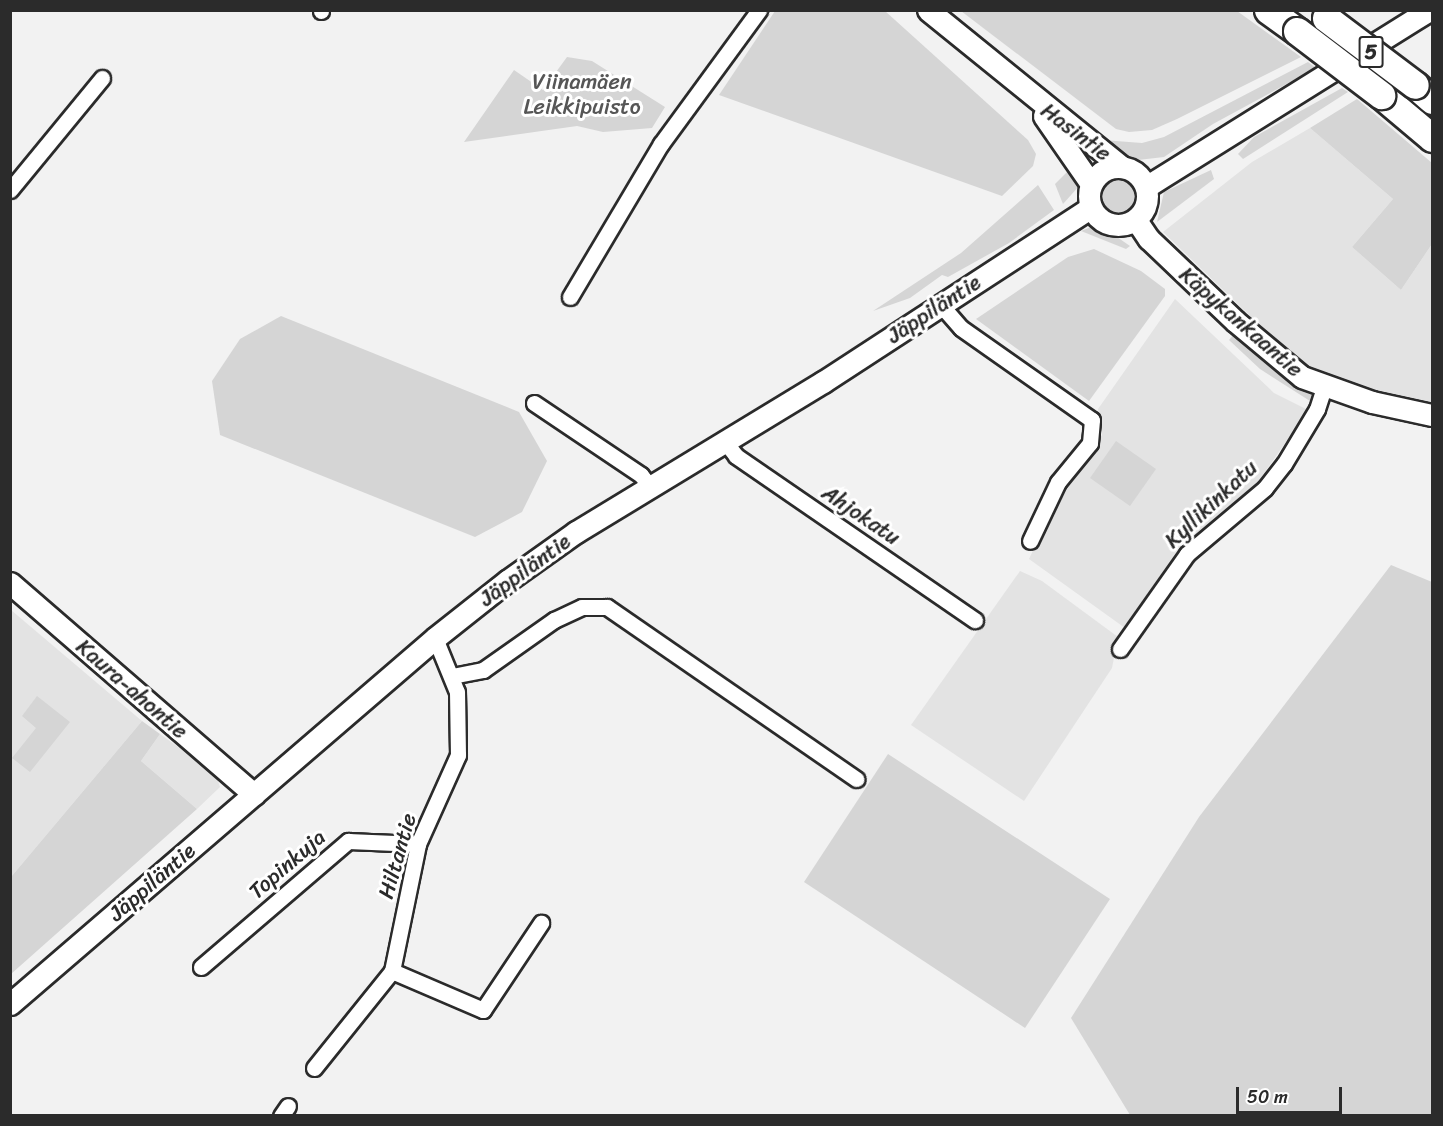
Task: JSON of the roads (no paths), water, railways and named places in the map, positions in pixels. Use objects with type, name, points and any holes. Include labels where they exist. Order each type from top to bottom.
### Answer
[{"type":"highway","name":"5","points":[[1268,10],[1381,95],[1432,138]]},
{"type":"highway","name":"5","points":[[1321,14],[1424,93]]},
{"type":"main road","name":"Hasintie","points":[[928,10],[1030,97],[1122,167]]},
{"type":"main road","points":[[1146,187],[1429,10]]},
{"type":"main road","name":"Hasintie","points":[[1030,97],[1091,184]]},
{"type":"main road","points":[[1122,167],[1137,173],[1146,187],[1147,203],[1136,220],[1112,225],[1091,207],[1091,184],[1104,171],[1122,167]]},
{"type":"main road","name":"Jäppiläntie","points":[[10,1004],[435,638],[576,532],[726,443],[1091,207]]},
{"type":"main road","name":"Käpykankaantie","points":[[1136,220],[1149,239],[1283,364],[1324,387],[1432,415]]},
{"type":"main road","name":"Kaura-ahontie","points":[[10,583],[254,794]]},
{"type":"street","points":[[570,297],[661,144],[759,10]]},
{"type":"street","points":[[10,190],[102,78]]},
{"type":"street","points":[[940,305],[961,328],[1088,415],[1094,426],[1090,443],[1058,482],[1030,541]]},
{"type":"street","name":"Kyllikinkatu","points":[[1120,649],[1187,554],[1265,488],[1284,464],[1317,409],[1324,387]]},
{"type":"street","points":[[534,403],[642,475],[651,488]]},
{"type":"street","name":"Ahjokatu","points":[[726,443],[736,456],[975,620]]},
{"type":"street","points":[[452,675],[483,670],[554,620],[582,607],[607,607],[856,779]]},
{"type":"street","name":"Hiltantie","points":[[314,1068],[392,971],[418,844],[458,755],[461,728],[452,675],[435,638]]},
{"type":"street","name":"Topinkuja","points":[[201,968],[348,842],[418,844]]},
{"type":"street","points":[[392,971],[483,1010],[541,923]]},
{"type":"park label","name":"Viinamäen Leikkipuisto","points":[[582,94]]}]
